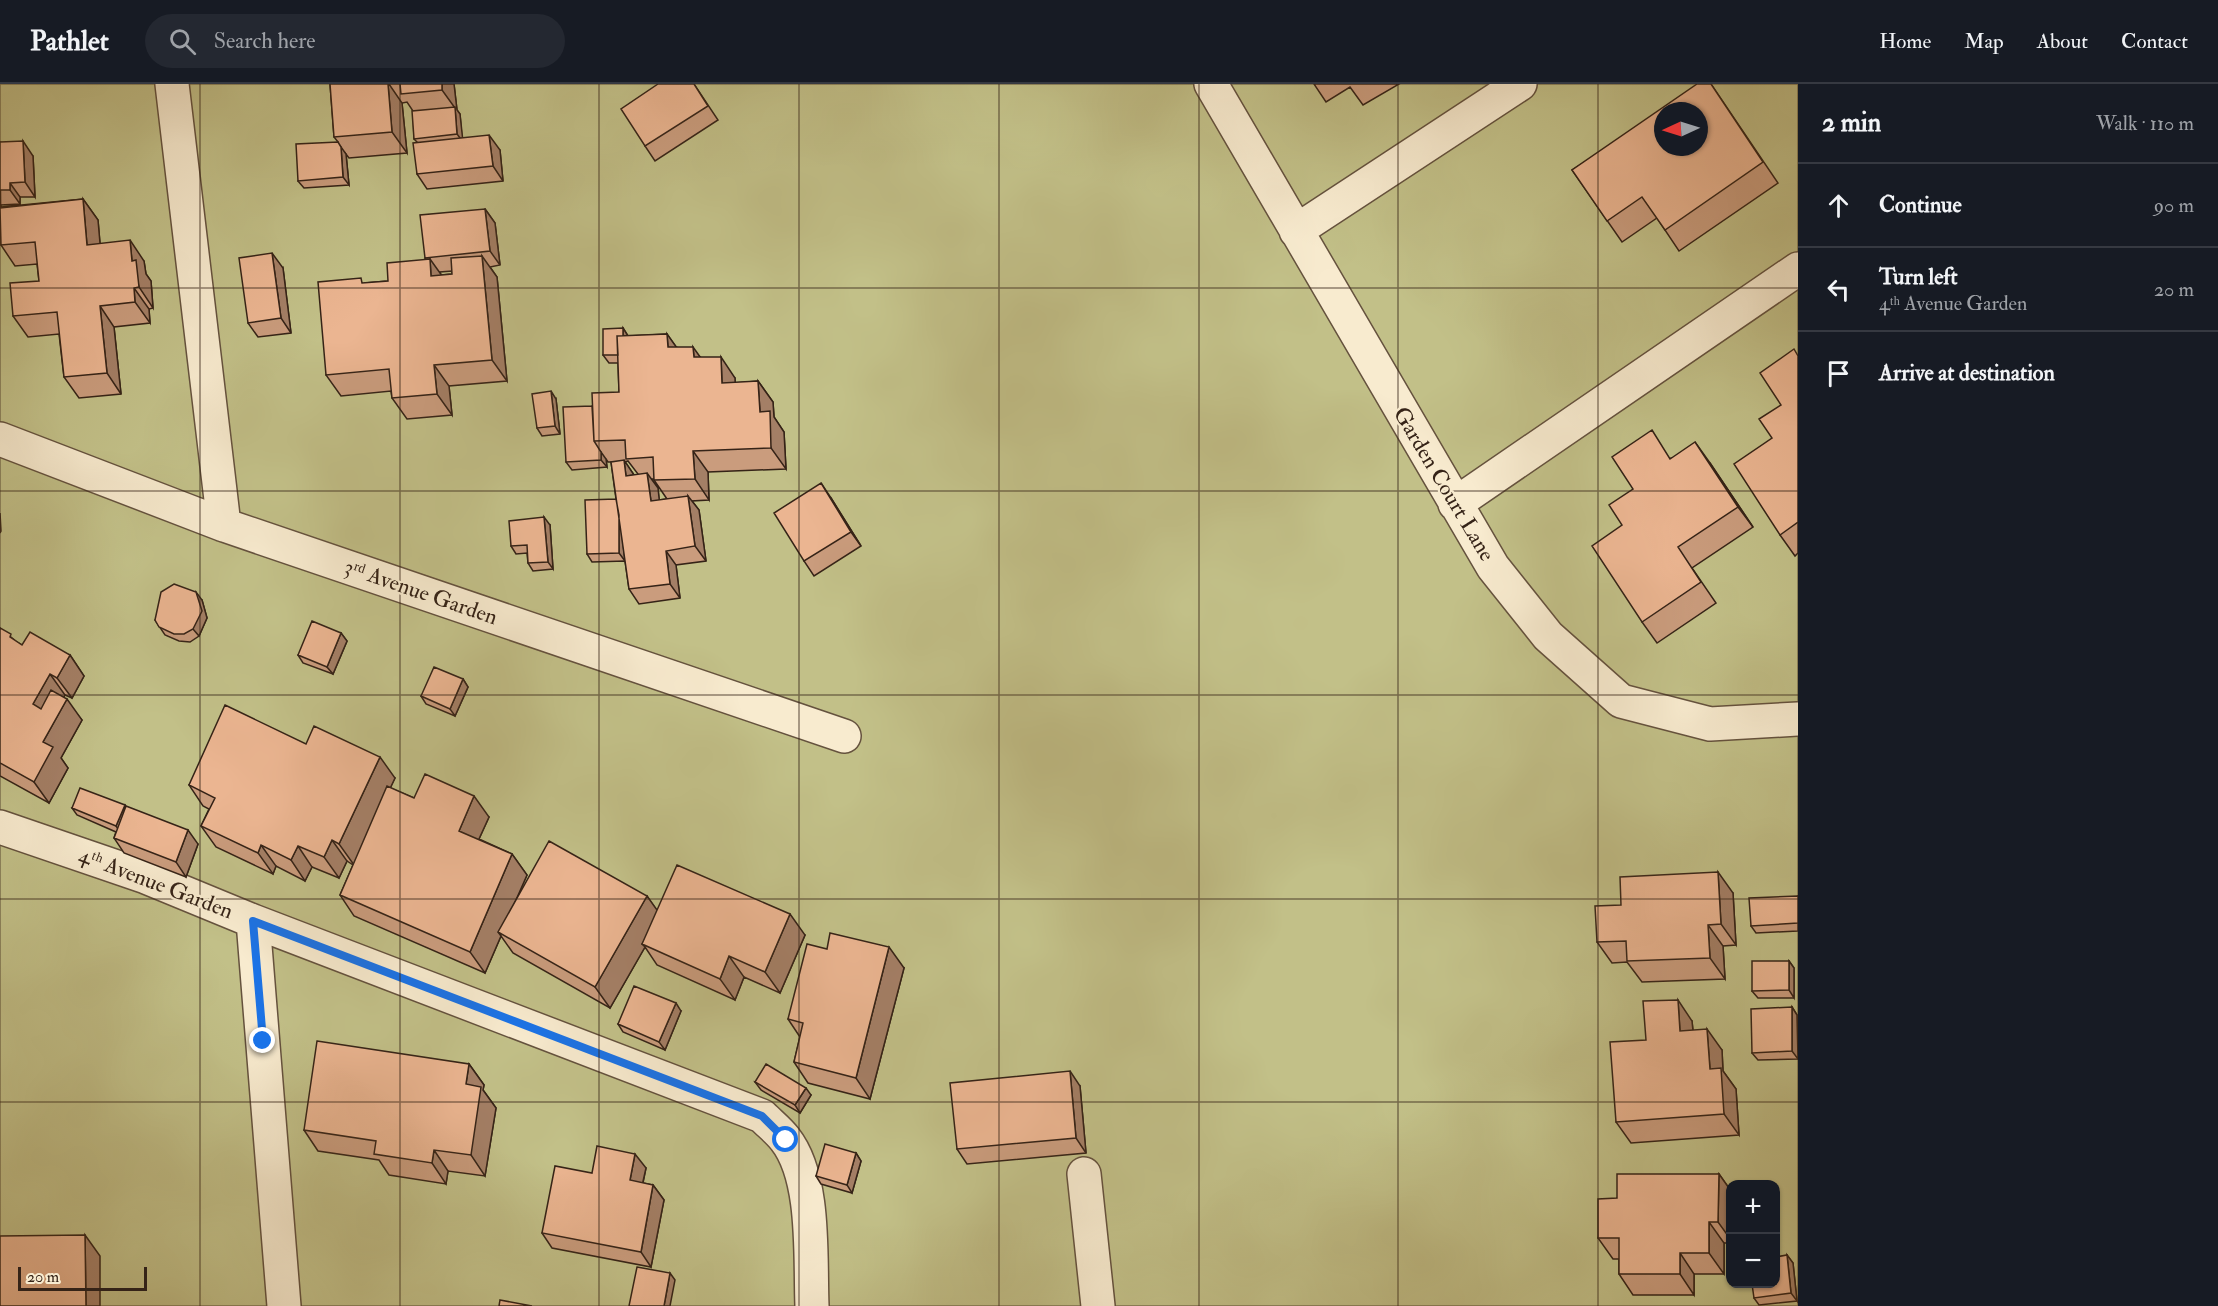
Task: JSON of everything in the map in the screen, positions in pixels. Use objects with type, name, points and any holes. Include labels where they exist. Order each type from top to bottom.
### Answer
[{"type":"street","points":[[172,84],[224,525]]},
{"type":"street","name":"Garden Court Lane","points":[[1211,84],[1493,567],[1548,636],[1621,701],[1710,724],[1798,719]]},
{"type":"street","points":[[1296,231],[1520,84]]},
{"type":"street","points":[[1455,504],[1798,269]]},
{"type":"street","name":"3ʳᵈ Avenue Garden","points":[[0,439],[224,525],[844,736]]},
{"type":"street","name":"4ᵗʰ Avenue Garden","points":[[0,827],[146,877],[253,921],[284,1306]]},
{"type":"street","points":[[253,921],[762,1116],[786,1140],[802,1173],[808,1213],[812,1306]]},
{"type":"street","points":[[1084,1174],[1098,1306]]},
{"type":"shaded area","points":[[0,84],[1798,84],[1798,1306],[0,1306]]},
{"type":"building","points":[[330,84],[388,84],[392,132],[334,137]]},
{"type":"building","points":[[400,84],[442,84],[442,90],[401,94]]},
{"type":"building","points":[[658,84],[694,84],[708,106],[645,146],[621,109]]},
{"type":"building","points":[[1697,84],[1711,84],[1763,162],[1665,230],[1642,197],[1607,221],[1572,170],[1654,114],[1654,156],[1708,156],[1708,102],[1671,102]]},
{"type":"building","points":[[455,107],[457,134],[414,139],[412,111]]},
{"type":"building","points":[[489,135],[493,166],[417,174],[413,143]]},
{"type":"building","points":[[23,141],[25,182],[10,183],[10,190],[0,190],[0,142]]},
{"type":"building","points":[[338,142],[341,147],[343,177],[298,181],[296,144]]},
{"type":"building","points":[[83,199],[87,245],[130,240],[132,261],[136,260],[139,287],[134,288],[135,302],[100,306],[107,373],[64,377],[57,312],[13,316],[10,283],[39,281],[35,242],[1,245],[0,208]]},
{"type":"building","points":[[485,209],[490,251],[425,258],[420,215]]},
{"type":"building","points":[[272,253],[281,318],[248,323],[239,258]]},
{"type":"building","points":[[482,256],[492,360],[434,365],[437,394],[392,398],[389,369],[326,375],[318,282],[361,278],[362,283],[388,281],[387,263],[430,259],[431,276],[452,274],[451,258]]},
{"type":"building","points":[[623,328],[623,336],[617,336],[618,355],[603,355],[603,329]]},
{"type":"building","points":[[667,334],[668,347],[693,347],[694,357],[721,357],[722,383],[758,381],[760,412],[770,411],[771,448],[693,451],[695,479],[654,480],[653,457],[626,459],[625,440],[594,441],[592,393],[619,392],[617,336]]},
{"type":"building","points":[[1794,349],[1798,356],[1798,522],[1780,535],[1734,464],[1772,438],[1759,419],[1781,405],[1760,373]]},
{"type":"building","points":[[551,391],[555,426],[537,428],[532,394]]},
{"type":"building","points":[[592,406],[594,441],[601,452],[601,460],[566,462],[563,407]]},
{"type":"building","points":[[1652,430],[1670,459],[1695,442],[1738,507],[1678,547],[1701,582],[1642,622],[1592,546],[1622,525],[1609,505],[1633,489],[1612,457]]},
{"type":"building","points":[[624,460],[626,476],[647,473],[651,501],[688,496],[695,546],[666,551],[670,584],[629,589],[611,462]]},
{"type":"building","points":[[821,483],[851,532],[804,561],[774,513]]},
{"type":"building","points":[[616,499],[619,515],[619,553],[587,554],[585,500]]},
{"type":"building","points":[[544,517],[548,562],[528,563],[527,545],[511,546],[509,521]]},
{"type":"building","points":[[174,584],[196,592],[202,611],[193,629],[184,634],[174,634],[159,627],[155,620],[161,592]]},
{"type":"building","points":[[312,621],[341,633],[327,667],[298,655]]},
{"type":"building","points":[[0,628],[11,634],[10,637],[22,645],[30,632],[70,655],[57,678],[50,674],[33,704],[41,709],[51,690],[67,699],[43,742],[53,747],[34,782],[0,763]]},
{"type":"building","points":[[434,667],[463,679],[450,709],[421,696]]},
{"type":"building","points":[[225,705],[306,744],[314,726],[380,757],[339,844],[332,840],[324,857],[298,846],[291,860],[261,845],[258,853],[201,826],[215,798],[189,785]]},
{"type":"building","points":[[425,774],[474,796],[459,831],[512,854],[470,952],[340,895],[387,786],[414,798]]},
{"type":"building","points":[[80,788],[125,805],[116,826],[72,808]]},
{"type":"building","points":[[126,806],[188,830],[176,862],[114,838]]},
{"type":"building","points":[[549,841],[647,896],[595,987],[498,932]]},
{"type":"building","points":[[677,865],[790,914],[765,972],[729,956],[720,979],[642,944]]},
{"type":"building","points":[[1718,872],[1721,924],[1708,925],[1710,958],[1627,961],[1626,941],[1597,942],[1595,906],[1621,905],[1620,877]]},
{"type":"building","points":[[1798,896],[1798,923],[1751,926],[1749,898]]},
{"type":"building","points":[[830,933],[889,947],[856,1078],[794,1062],[803,1023],[788,1019],[807,944],[827,949]]},
{"type":"building","points":[[1752,961],[1789,961],[1789,990],[1752,991]]},
{"type":"building","points":[[634,986],[676,1003],[659,1042],[618,1024]]},
{"type":"building","points":[[1678,1000],[1680,1031],[1707,1029],[1710,1069],[1721,1068],[1724,1114],[1616,1122],[1610,1042],[1646,1040],[1643,1001]]},
{"type":"building","points":[[1792,1007],[1792,1051],[1752,1053],[1751,1009]]},
{"type":"building","points":[[317,1041],[469,1064],[466,1084],[481,1087],[471,1155],[434,1150],[432,1163],[374,1154],[376,1141],[304,1130]]},
{"type":"building","points":[[766,1064],[806,1088],[795,1105],[755,1082]]},
{"type":"building","points":[[1070,1071],[1076,1138],[957,1149],[950,1083]]},
{"type":"building","points":[[825,1144],[856,1153],[847,1185],[816,1176]]},
{"type":"building","points":[[597,1146],[635,1154],[630,1180],[653,1185],[641,1252],[542,1233],[555,1166],[592,1173]]},
{"type":"building","points":[[1617,1174],[1719,1174],[1718,1222],[1709,1222],[1709,1253],[1680,1253],[1680,1274],[1619,1274],[1619,1238],[1598,1238],[1598,1199],[1617,1198]]},
{"type":"building","points":[[85,1235],[86,1306],[0,1306],[0,1236]]},
{"type":"building","points":[[1787,1255],[1791,1293],[1754,1298],[1753,1288],[1780,1288],[1780,1256]]},
{"type":"building","points":[[637,1267],[670,1273],[664,1306],[629,1306]]},
{"type":"building","points":[[500,1300],[532,1306],[499,1306]]},
{"type":"route","points":[[263,1041],[256,980],[253,921],[762,1116],[786,1140]]}]
